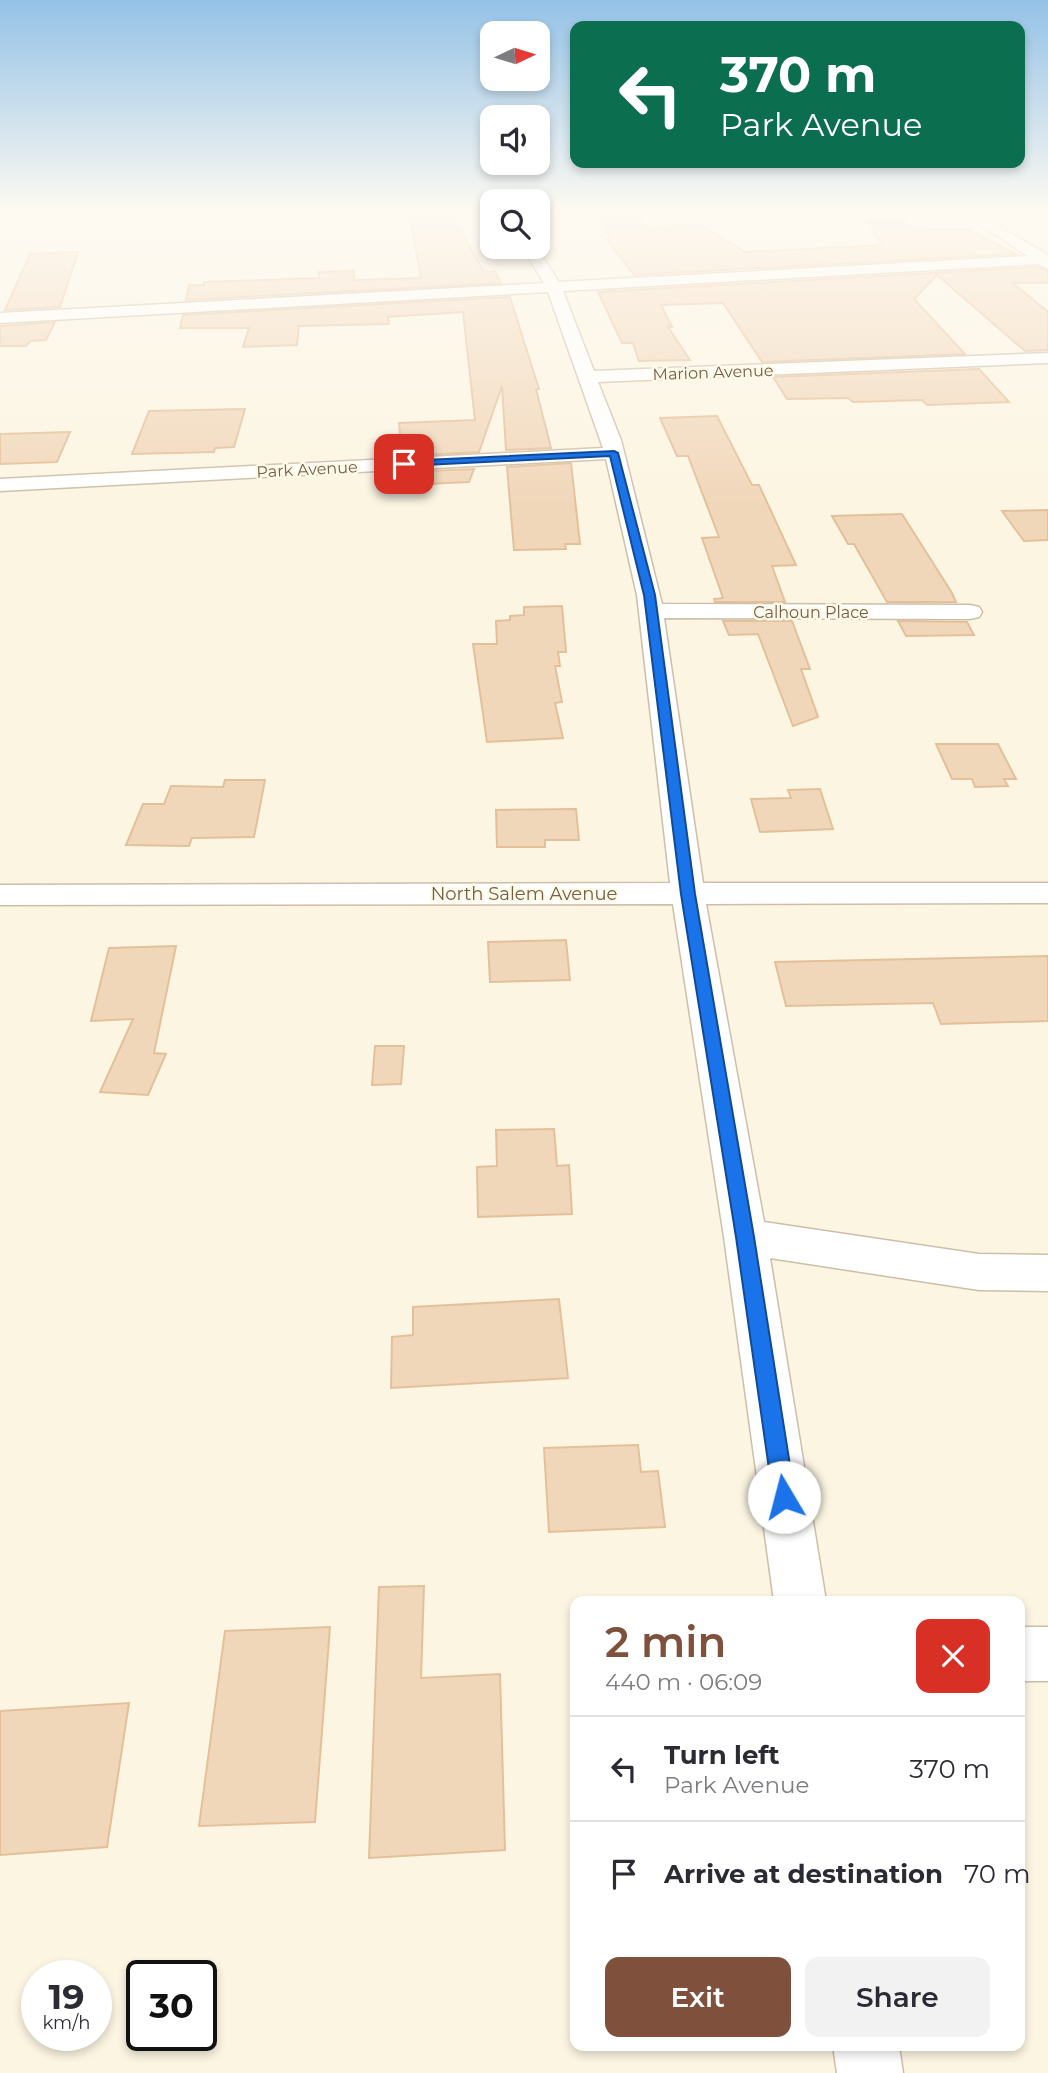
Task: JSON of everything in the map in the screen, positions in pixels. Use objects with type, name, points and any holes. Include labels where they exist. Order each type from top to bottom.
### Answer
[{"type":"street","points":[[0,318],[125,311]]},
{"type":"street","points":[[562,311],[614,453],[652,611],[688,894],[745,1237],[799,1596]]},
{"type":"street","name":"Marion Avenue","points":[[588,377],[1048,358]]},
{"type":"street","name":"Park Avenue","points":[[0,485],[614,453]]},
{"type":"street","name":"Calhoun Place","points":[[652,611],[970,612]]},
{"type":"street","name":"North Salem Avenue","points":[[0,895],[1048,893]]},
{"type":"street","points":[[745,1237],[979,1272],[1048,1273]]},
{"type":"street","points":[[1025,1654],[1048,1654]]},
{"type":"street","points":[[867,2051],[870,2073]]},
{"type":"building","points":[[260,311],[514,311],[539,389],[536,389],[551,448],[506,450],[502,386],[479,452],[402,456],[399,423],[475,420],[463,312],[388,317],[389,324],[299,326],[297,345],[243,347],[249,328],[180,328],[183,315]]},
{"type":"building","points":[[607,311],[664,311],[672,327],[668,327],[690,360],[639,361],[633,343],[622,343]]},
{"type":"building","points":[[728,311],[925,311],[965,354],[762,362]]},
{"type":"building","points":[[978,311],[1048,312],[1048,350],[1025,351]]},
{"type":"building","points":[[55,322],[46,340],[30,341],[26,346],[0,346],[0,326]]},
{"type":"building","points":[[979,369],[1009,402],[927,405],[922,400],[853,402],[848,398],[787,399],[773,377]]},
{"type":"building","points":[[245,409],[234,447],[215,448],[214,452],[132,454],[149,411]]},
{"type":"building","points":[[717,416],[752,485],[759,485],[796,565],[772,566],[785,602],[715,602],[714,599],[723,598],[702,538],[719,537],[688,456],[677,456],[660,418]]},
{"type":"building","points":[[70,432],[57,462],[0,464],[0,434]]},
{"type":"building","points":[[571,463],[580,544],[565,544],[566,549],[514,550],[507,467]]},
{"type":"building","points":[[474,469],[469,482],[405,485],[403,472]]},
{"type":"building","points":[[1048,510],[1048,540],[1024,541],[1002,511]]},
{"type":"building","points":[[902,514],[956,602],[887,602],[854,544],[848,544],[832,516]]},
{"type":"building","points":[[562,606],[566,652],[558,652],[560,666],[555,666],[562,702],[555,703],[563,738],[487,742],[473,644],[497,644],[496,621],[524,615],[524,607]]},
{"type":"building","points":[[723,621],[792,621],[810,669],[801,669],[818,717],[793,726],[758,634],[729,635]]},
{"type":"building","points":[[898,621],[967,622],[974,635],[906,636]]},
{"type":"building","points":[[936,744],[998,744],[1016,779],[1004,779],[1008,786],[975,787],[972,779],[952,779]]},
{"type":"building","points":[[225,780],[265,780],[254,837],[192,838],[189,846],[126,845],[143,804],[164,804],[171,786],[223,787]]},
{"type":"building","points":[[820,789],[833,829],[760,832],[751,799],[791,798],[788,790]]},
{"type":"building","points":[[576,809],[579,840],[545,840],[545,847],[497,847],[496,810]]},
{"type":"building","points":[[566,940],[570,980],[490,982],[488,942]]},
{"type":"building","points":[[176,946],[154,1053],[166,1054],[148,1095],[100,1092],[133,1019],[91,1021],[109,948]]},
{"type":"building","points":[[1048,956],[1048,1021],[941,1024],[933,1003],[786,1006],[775,962]]},
{"type":"building","points":[[375,1046],[404,1046],[401,1084],[372,1085]]},
{"type":"building","points":[[554,1129],[557,1166],[569,1165],[572,1214],[478,1217],[477,1167],[497,1166],[496,1130]]},
{"type":"building","points":[[559,1299],[568,1378],[391,1388],[392,1337],[413,1335],[413,1307]]},
{"type":"building","points":[[638,1445],[641,1472],[658,1471],[665,1527],[549,1532],[544,1448]]},
{"type":"building","points":[[424,1586],[421,1678],[500,1674],[505,1850],[369,1858],[379,1587]]},
{"type":"building","points":[[330,1627],[315,1822],[199,1826],[225,1631]]},
{"type":"building","points":[[129,1703],[107,1847],[0,1855],[0,1711]]},
{"type":"route","points":[[404,464],[614,453],[649,595],[688,894],[745,1237],[784,1497]]}]
